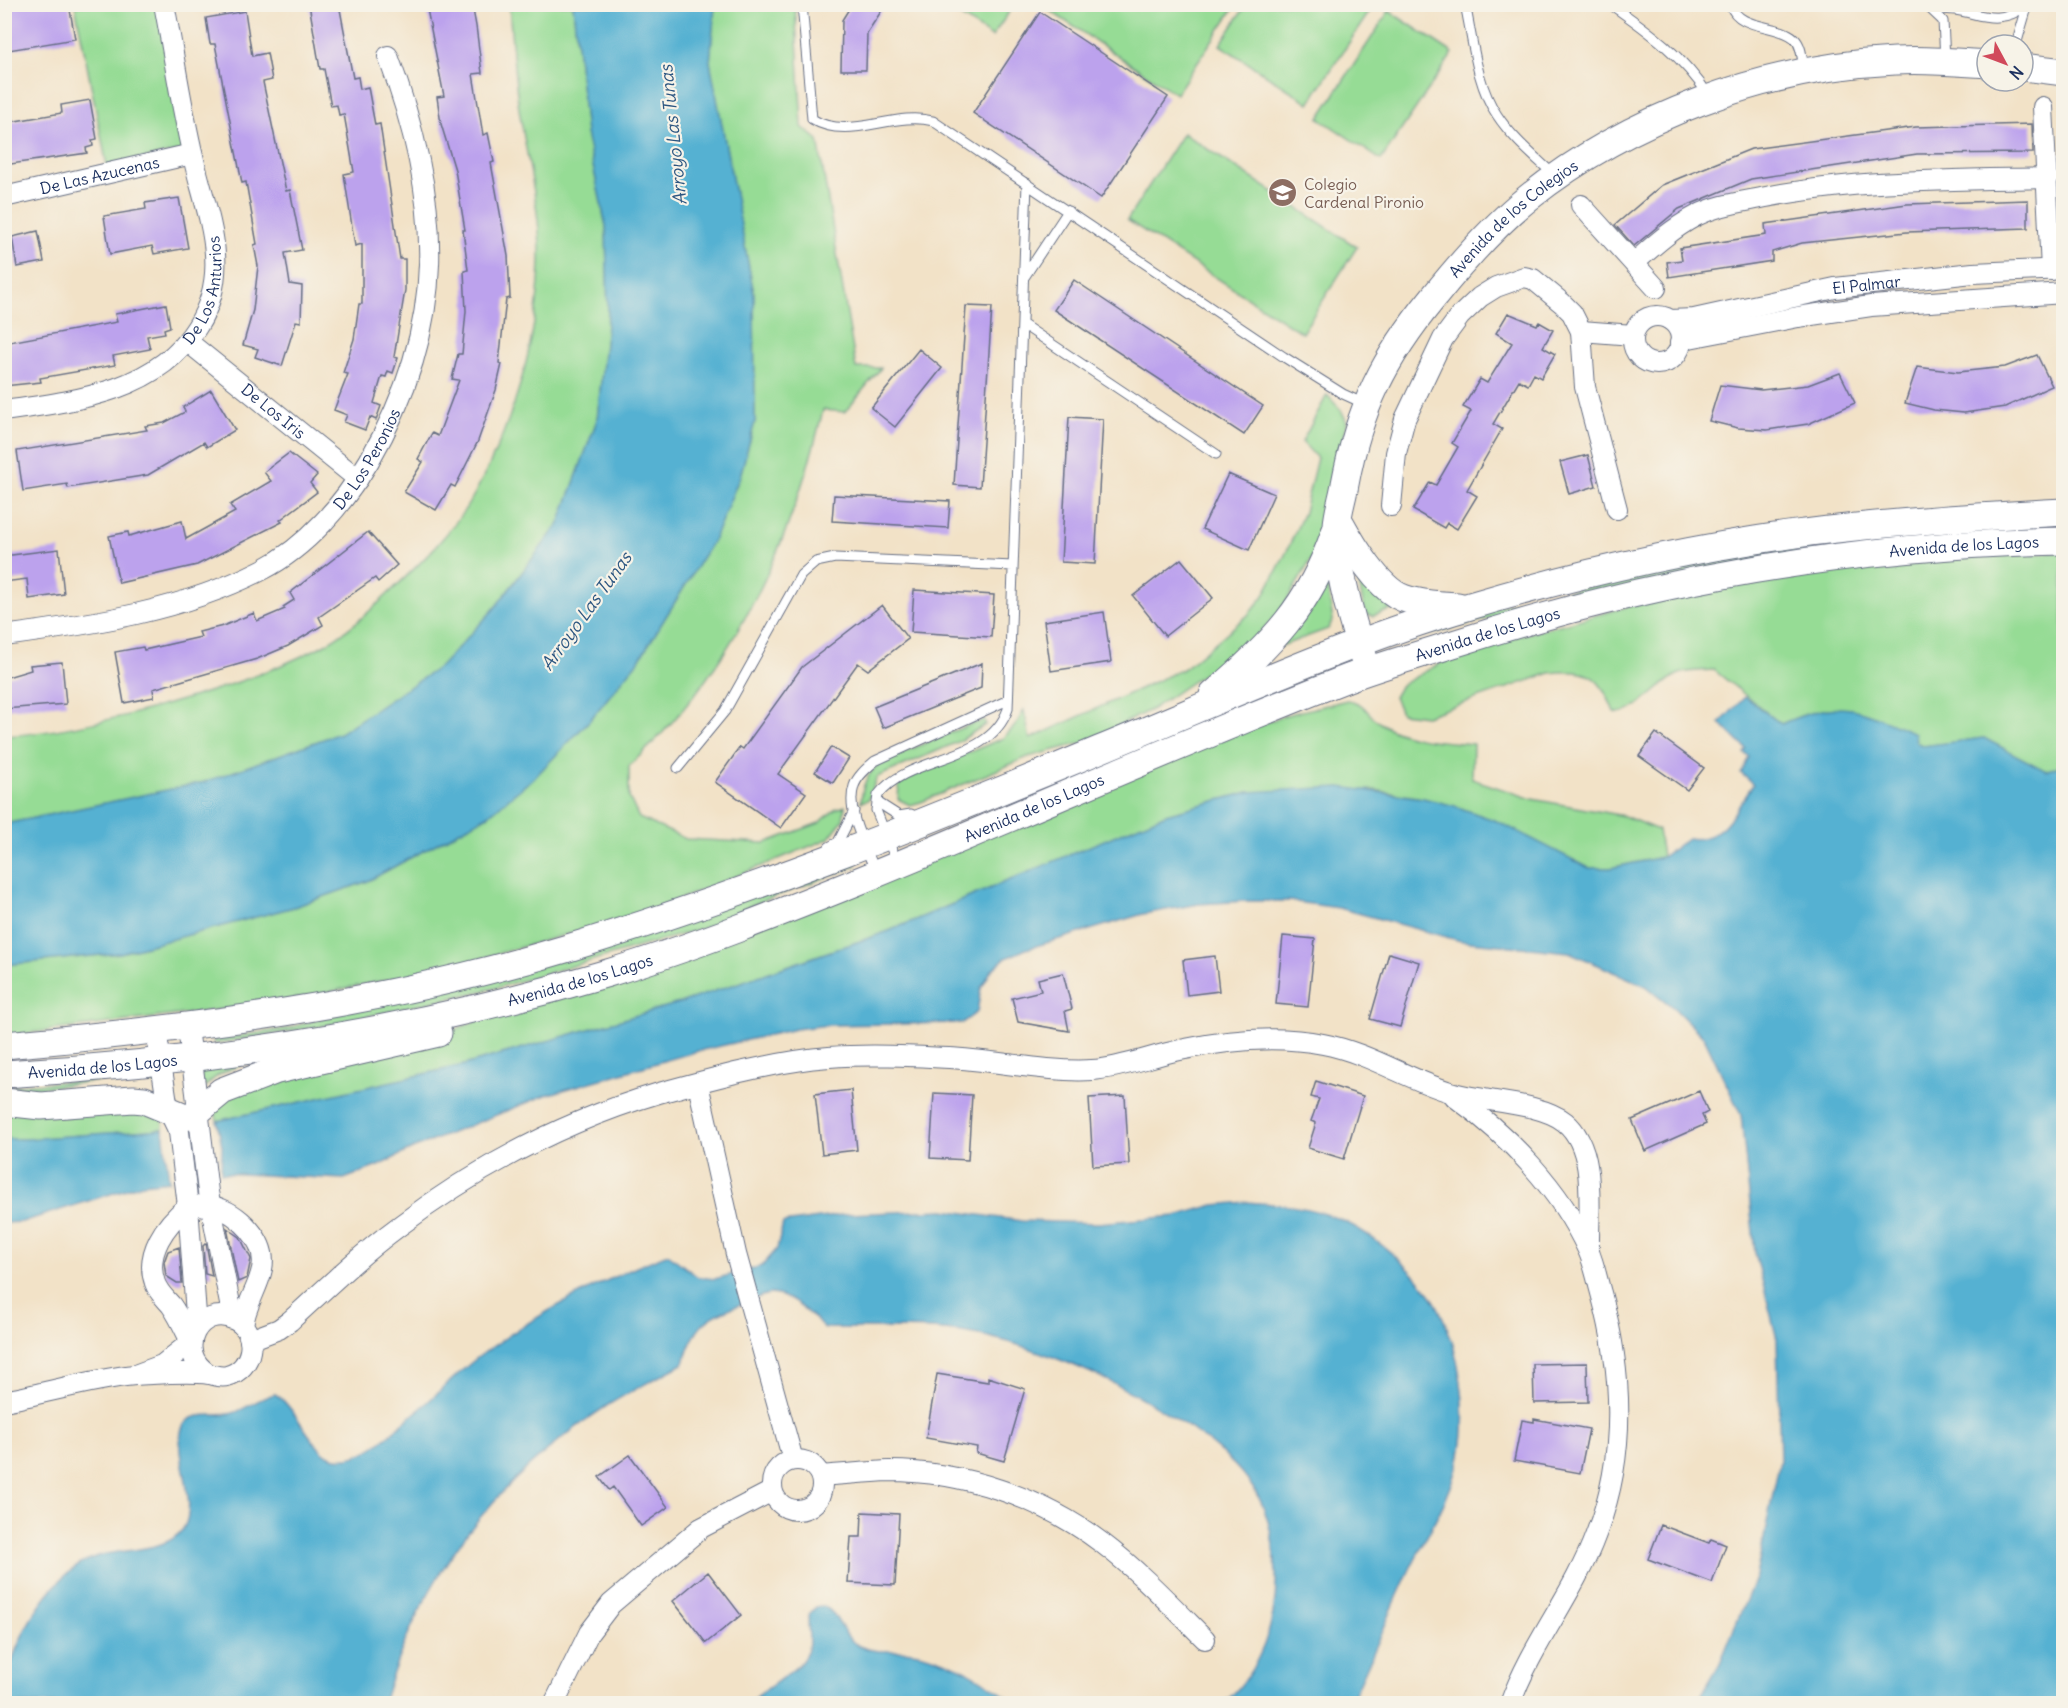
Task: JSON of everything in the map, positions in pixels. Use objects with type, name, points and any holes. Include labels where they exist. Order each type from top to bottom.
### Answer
[{"type":"street","name":"De Los Anturios","points":[[4,411],[108,391],[134,382],[176,356],[188,342],[207,308],[216,276],[215,251],[192,154],[164,4]]},
{"type":"street","name":"De Los Peronios","points":[[4,636],[80,626],[148,612],[186,602],[264,569],[296,547],[330,514],[358,479],[402,399],[419,347],[429,300],[430,252],[426,200],[405,101],[388,56]]},
{"type":"street","name":"Avenida de los Colegios","points":[[1367,671],[1345,593],[1338,522],[1349,463],[1365,404],[1395,348],[1452,273],[1528,198],[1556,178],[1605,147],[1657,120],[1710,98],[1805,74],[1895,61],[1975,63]]},
{"type":"street","points":[[2035,68],[2064,72]]},
{"type":"street","points":[[2043,107],[2057,269]]},
{"type":"street","name":"De Las Azucenas","points":[[4,197],[192,154]]},
{"type":"street","points":[[1634,263],[1656,243],[1694,217],[1750,200],[1800,190],[1894,182],[2048,178]]},
{"type":"street","points":[[1581,206],[1656,288]]},
{"type":"street","name":"El Palmar","points":[[2057,269],[1973,273],[1835,288],[1694,319],[1670,320],[1656,316],[1648,317],[1636,327],[1633,335],[1635,350],[1639,356],[1653,364],[1668,361],[1678,350],[1680,343],[1689,338],[1798,317],[1871,306],[2064,293]]},
{"type":"street","points":[[1391,506],[1396,453],[1405,419],[1443,339],[1474,303],[1496,287],[1515,279],[1533,279],[1572,313],[1581,331],[1585,387],[1617,508]]},
{"type":"street","points":[[1866,285],[1871,306]]},
{"type":"street","points":[[1670,320],[1678,330],[1680,343]]},
{"type":"street","points":[[1581,331],[1633,335]]},
{"type":"street","name":"De Los Iris","points":[[188,342],[358,479]]},
{"type":"street","name":"Avenida de los Lagos","points":[[4,1045],[229,1022],[444,982],[559,951],[780,877],[1087,756],[1359,644],[1468,606],[1587,575],[1791,535],[1940,519],[2064,512]]},
{"type":"street","points":[[1338,522],[1371,572],[1400,597],[1428,604],[1468,606]]},
{"type":"street","points":[[1194,711],[1252,661],[1303,602],[1323,567],[1338,522]]},
{"type":"street","name":"Avenida de los Lagos","points":[[4,1074],[160,1060],[379,1028],[516,999],[612,971],[774,915],[1367,671],[1598,600],[1702,577],[1824,558],[1905,549],[2064,541]]},
{"type":"street","points":[[199,1120],[222,1091],[245,1081],[277,1070],[428,1037],[516,999]]},
{"type":"street","points":[[8,1402],[65,1385],[135,1375],[208,1374],[218,1377],[236,1372],[248,1359],[209,1198],[188,1027]]},
{"type":"street","points":[[156,1030],[187,1201],[196,1365],[208,1374]]},
{"type":"street","points":[[135,1375],[162,1365],[213,1317],[242,1328],[279,1329],[397,1227],[520,1148],[603,1113],[659,1094],[772,1066],[826,1057],[933,1057],[1092,1070],[1181,1049],[1239,1041],[1319,1043],[1350,1050],[1448,1092],[1551,1112],[1567,1123],[1581,1139],[1587,1162],[1589,1251],[1611,1330],[1617,1365],[1618,1444],[1596,1534],[1569,1591],[1530,1656],[1510,1704]]},
{"type":"street","points":[[698,1084],[736,1254],[793,1460]]},
{"type":"street","points":[[1448,1092],[1494,1128],[1524,1156],[1550,1190],[1589,1251]]},
{"type":"street","points":[[4,1102],[41,1106],[133,1099],[173,1121],[185,1117],[199,1120]]},
{"type":"street","points":[[1494,1128],[1495,1120],[1508,1105]]},
{"type":"street","points":[[1550,1190],[1565,1198],[1577,1198],[1588,1190]]},
{"type":"street","points":[[194,1335],[155,1284],[152,1272],[154,1249],[187,1201],[209,1198],[243,1223],[256,1237],[262,1254],[263,1267],[250,1298],[242,1328]]},
{"type":"street","points":[[793,1460],[810,1463],[821,1476],[823,1484],[818,1500],[804,1510],[787,1509],[780,1505],[772,1491],[774,1474],[778,1467],[793,1460]]},
{"type":"street","points":[[821,1476],[891,1471],[950,1478],[1024,1499],[1067,1520],[1101,1542],[1138,1573],[1205,1639]]},
{"type":"street","points":[[554,1704],[589,1633],[611,1604],[701,1528],[772,1491]]},
{"type":"lane","points":[[802,4],[812,119],[825,127],[841,128],[920,117],[933,121],[1284,357],[1343,394],[1365,404]]},
{"type":"lane","points":[[1465,4],[1484,87],[1496,113],[1510,132],[1556,178]]},
{"type":"lane","points":[[1610,4],[1665,44],[1695,75],[1710,98]]},
{"type":"lane","points":[[1730,4],[1736,15],[1745,21],[1794,37],[1800,46],[1805,74]]},
{"type":"lane","points":[[1925,4],[1943,21],[1945,61]]},
{"type":"lane","points":[[1934,11],[1944,9],[1987,18],[2001,18],[2014,15],[2028,5]]},
{"type":"lane","points":[[2020,33],[2028,5]]},
{"type":"lane","points":[[887,869],[875,840],[878,795],[895,780],[980,742],[1004,721],[1008,700],[1027,183]]},
{"type":"lane","points":[[1023,278],[1068,211]]},
{"type":"lane","points":[[1022,324],[1216,454]]},
{"type":"lane","points":[[678,768],[724,711],[801,575],[816,562],[835,558],[1013,566]]},
{"type":"lane","points":[[655,920],[748,879],[820,853],[837,842],[854,811],[854,786],[863,772],[875,761],[1008,700]]},
{"type":"lane","points":[[1036,765],[1087,756]]},
{"type":"lane","points":[[877,802],[899,816],[918,811]]},
{"type":"lane","points":[[854,811],[875,840],[887,869]]},
{"type":"green space","points":[[75,5],[157,5],[186,150],[107,166]]},
{"type":"green space","points":[[509,5],[573,5],[586,133],[606,226],[608,315],[597,420],[559,524],[494,609],[441,666],[340,733],[205,782],[5,824],[5,736],[85,725],[165,705],[243,680],[318,648],[355,623],[401,582],[436,546],[467,507],[489,467],[512,410],[529,351],[538,291],[540,243],[518,101]]},
{"type":"green space","points":[[715,5],[795,5],[802,127],[818,140],[856,368],[881,368],[845,412],[823,410],[794,509],[753,603],[727,648],[698,690],[666,729],[629,766],[629,797],[639,818],[686,839],[765,843],[819,823],[836,809],[845,806],[843,820],[828,839],[650,911],[454,966],[274,1003],[5,1036],[5,965],[120,953],[294,907],[368,881],[487,816],[535,777],[589,721],[639,660],[714,539],[740,476],[755,422],[754,294],[710,62]]},
{"type":"green space","points":[[943,5],[1014,5],[992,37]]},
{"type":"green space","points":[[1041,5],[1236,5],[1176,94]]},
{"type":"green space","points":[[1246,5],[1374,5],[1309,103],[1220,45]]},
{"type":"green space","points":[[1389,11],[1453,53],[1381,160],[1319,118]]},
{"type":"green space","points":[[1183,133],[1357,247],[1302,333],[1127,220]]},
{"type":"green space","points":[[1327,395],[1341,410],[1347,422],[1329,507],[1314,555],[1280,612],[1252,641],[1152,709],[1082,743],[1028,757],[921,802],[910,805],[898,799],[899,785],[909,778],[1003,738],[1015,726],[1024,710],[1030,739],[1185,668],[1248,615],[1263,597],[1304,512],[1317,458],[1302,442]]},
{"type":"green space","points":[[2063,523],[2063,532],[1557,601],[1398,642],[1460,615],[1773,546]]},
{"type":"green space","points":[[2063,552],[2063,768],[2056,767],[2046,771],[1984,738],[1924,746],[1916,742],[1915,736],[1896,726],[1850,709],[1820,711],[1781,724],[1714,670],[1681,673],[1638,705],[1621,713],[1614,712],[1604,690],[1592,677],[1575,672],[1550,673],[1426,716],[1401,713],[1394,697],[1401,685],[1462,651],[1694,589],[1910,560]]},
{"type":"green space","points":[[1356,568],[1408,604],[1373,616],[1365,614]]},
{"type":"green space","points":[[1325,573],[1333,620],[1328,629],[1281,646]]},
{"type":"green space","points":[[1347,700],[1363,706],[1380,723],[1413,737],[1473,744],[1472,779],[1532,799],[1624,816],[1658,830],[1662,857],[1610,868],[1589,868],[1498,822],[1455,806],[1423,798],[1374,790],[1249,792],[1166,814],[889,931],[683,1002],[464,1065],[217,1121],[214,1104],[222,1096],[440,1035],[1286,715]]},
{"type":"green space","points":[[984,721],[986,724],[960,741],[877,777],[868,800],[861,802],[866,780],[880,762],[971,724]]},
{"type":"green space","points":[[855,861],[856,866],[752,905],[704,928],[496,988],[318,1027],[214,1044],[213,1040],[289,1028]]},
{"type":"green space","points":[[294,1050],[235,1067],[214,1078],[206,1086],[202,1085],[200,1069]]},
{"type":"green space","points":[[146,1076],[155,1080],[156,1085],[143,1081],[114,1080],[34,1088],[5,1086]]},
{"type":"green space","points":[[131,1104],[163,1118],[163,1129],[5,1139],[5,1107]]},
{"type":"water","name":"Arroyo Las Tunas","points":[[573,5],[715,5],[710,62],[754,294],[755,422],[740,476],[714,539],[639,660],[589,721],[535,777],[487,816],[368,881],[294,907],[120,953],[5,965],[5,824],[205,782],[340,733],[441,666],[494,609],[559,524],[597,420],[608,315],[606,226],[586,133]]},
{"type":"water","points":[[1745,697],[1781,724],[1821,710],[1850,709],[1864,712],[1915,733],[1916,742],[1923,746],[1984,738],[2046,771],[2056,767],[2063,768],[2063,1703],[1697,1703],[1720,1663],[1756,1576],[1780,1460],[1777,1339],[1755,1252],[1741,1115],[1705,1039],[1675,1009],[1646,986],[1569,952],[1461,941],[1339,908],[1289,901],[1199,904],[1143,914],[1026,949],[1004,959],[991,971],[981,988],[977,1012],[962,1023],[828,1025],[796,1029],[698,1051],[546,1095],[344,1179],[221,1173],[222,1146],[217,1121],[464,1065],[683,1002],[889,931],[1166,814],[1249,792],[1340,787],[1423,798],[1455,806],[1499,822],[1589,868],[1611,868],[1662,857],[1688,838],[1710,836],[1719,830],[1734,814],[1753,784],[1741,773],[1749,757],[1744,753],[1746,749],[1720,723]]},
{"type":"water","points":[[163,1129],[169,1181],[142,1184],[22,1222],[5,1223],[5,1139]]},
{"type":"water","points":[[1246,1202],[1293,1206],[1316,1211],[1353,1226],[1382,1245],[1421,1283],[1439,1309],[1452,1343],[1461,1380],[1463,1437],[1451,1486],[1409,1571],[1350,1703],[1224,1703],[1248,1676],[1264,1644],[1274,1609],[1276,1573],[1271,1535],[1259,1498],[1239,1470],[1210,1443],[1133,1393],[1048,1355],[1008,1342],[956,1331],[825,1328],[794,1302],[771,1294],[758,1297],[712,1317],[698,1330],[684,1363],[608,1405],[567,1434],[530,1465],[497,1498],[467,1533],[441,1571],[399,1656],[383,1703],[5,1704],[12,1662],[21,1639],[32,1617],[62,1579],[79,1565],[98,1556],[155,1546],[175,1537],[183,1529],[188,1516],[188,1501],[180,1437],[184,1425],[192,1418],[233,1413],[275,1394],[291,1409],[320,1449],[336,1458],[356,1456],[384,1439],[477,1358],[545,1313],[618,1275],[668,1254],[698,1277],[715,1279],[762,1266],[777,1249],[783,1223],[849,1214],[944,1210],[1022,1221],[1098,1223],[1176,1216],[1214,1205]]},
{"type":"water","points":[[823,1606],[834,1615],[848,1637],[859,1646],[873,1650],[911,1652],[945,1661],[982,1680],[1016,1703],[750,1703],[803,1659],[808,1647],[809,1614],[816,1607]]},
{"type":"building","points":[[4,4],[69,4],[75,39],[9,50]]},
{"type":"building","points":[[309,4],[339,4],[353,78],[358,77],[360,89],[368,87],[375,125],[380,124],[400,259],[405,259],[405,290],[394,357],[398,358],[393,373],[388,371],[386,377],[382,376],[374,403],[381,406],[376,420],[370,417],[365,430],[344,422],[347,415],[334,410],[348,374],[343,373],[354,339],[359,304],[362,304],[362,244],[355,246],[344,174],[354,172],[344,114],[339,115],[337,105],[331,106],[324,69],[320,69]]},
{"type":"building","points":[[451,4],[472,4],[482,73],[473,74],[483,135],[488,133],[494,162],[491,163],[508,256],[510,298],[506,299],[499,363],[502,364],[496,390],[478,441],[455,487],[451,485],[436,510],[404,492],[423,462],[418,459],[432,433],[438,436],[459,380],[452,379],[458,354],[462,354],[466,311],[464,271],[468,270],[463,230],[465,230],[455,170],[441,124],[437,97],[444,96],[427,9]]},
{"type":"building","points":[[852,4],[886,4],[867,33],[866,70],[841,70],[842,20]]},
{"type":"building","points":[[245,11],[252,56],[267,53],[272,80],[263,82],[286,191],[290,190],[302,250],[285,253],[290,284],[302,286],[301,322],[296,321],[282,366],[255,357],[258,349],[243,345],[253,310],[258,266],[254,245],[257,244],[246,182],[242,183],[215,44],[210,44],[206,18]]},
{"type":"building","points":[[1040,12],[1168,97],[1101,198],[973,113]]},
{"type":"building","points":[[90,100],[97,139],[92,140],[93,146],[86,148],[87,153],[4,165],[4,123],[62,113],[61,105]]},
{"type":"building","points":[[2032,124],[2033,153],[1917,154],[1751,179],[1679,209],[1634,246],[1615,225],[1662,185],[1751,149],[1916,127]]},
{"type":"building","points":[[179,198],[188,248],[154,254],[152,246],[110,254],[104,216],[146,209],[145,203]]},
{"type":"building","points":[[2028,200],[2028,228],[1907,232],[1802,243],[1772,252],[1772,261],[1669,277],[1667,262],[1682,260],[1680,248],[1766,235],[1765,224],[1907,204]]},
{"type":"building","points":[[38,231],[44,262],[17,267],[12,237]]},
{"type":"building","points":[[1074,280],[1263,406],[1244,435],[1054,310]]},
{"type":"building","points":[[166,304],[170,327],[164,329],[165,333],[147,336],[150,349],[113,356],[115,365],[40,378],[41,382],[4,386],[4,343],[117,322],[115,314]]},
{"type":"building","points":[[966,306],[992,307],[980,487],[954,485]]},
{"type":"building","points":[[1508,313],[1537,325],[1539,322],[1553,330],[1543,347],[1555,354],[1541,378],[1534,374],[1528,385],[1519,380],[1493,424],[1502,429],[1467,490],[1477,496],[1457,529],[1447,523],[1444,528],[1413,510],[1430,482],[1436,485],[1458,447],[1452,443],[1471,411],[1463,407],[1480,379],[1487,383],[1512,343],[1496,333]]},
{"type":"building","points":[[919,349],[942,368],[895,427],[871,408]]},
{"type":"building","points":[[2037,355],[2052,386],[2005,407],[1964,413],[1934,410],[1905,403],[1917,367],[1958,372],[2005,367]]},
{"type":"building","points":[[1840,373],[1855,403],[1808,424],[1767,430],[1738,428],[1709,421],[1720,385],[1761,390],[1808,385]]},
{"type":"building","points":[[211,390],[235,430],[207,447],[204,442],[148,475],[68,488],[67,484],[23,491],[17,451],[147,430],[145,426],[164,423],[185,412],[183,407]]},
{"type":"building","points":[[1069,417],[1103,419],[1095,564],[1061,562]]},
{"type":"building","points":[[289,453],[317,475],[310,483],[317,492],[280,520],[282,522],[197,565],[119,583],[109,536],[128,532],[129,536],[182,521],[186,539],[235,512],[230,505],[271,481],[264,472]]},
{"type":"building","points":[[1588,455],[1596,486],[1569,494],[1560,462]]},
{"type":"building","points":[[1228,474],[1274,494],[1249,550],[1202,529]]},
{"type":"building","points":[[834,495],[950,501],[948,528],[832,521]]},
{"type":"building","points":[[368,532],[397,565],[378,582],[375,578],[319,617],[323,625],[288,646],[257,659],[153,689],[154,697],[124,703],[115,652],[143,647],[144,650],[201,637],[199,632],[223,626],[254,613],[257,621],[285,609],[283,607],[294,600],[290,593]]},
{"type":"building","points":[[59,549],[64,594],[29,599],[27,579],[4,582],[4,556]]},
{"type":"building","points":[[1181,559],[1213,598],[1165,636],[1133,596]]},
{"type":"building","points":[[914,590],[994,595],[991,637],[911,632]]},
{"type":"building","points":[[882,605],[908,639],[868,670],[858,663],[778,774],[806,793],[781,828],[715,782],[740,747],[743,749],[802,667]]},
{"type":"building","points":[[1104,612],[1111,662],[1051,671],[1044,621]]},
{"type":"building","points":[[62,662],[66,704],[4,709],[4,678],[31,670],[30,665]]},
{"type":"building","points":[[982,663],[981,688],[883,728],[874,707]]},
{"type":"building","points":[[1656,733],[1704,768],[1687,790],[1639,756]]},
{"type":"building","points":[[831,747],[849,758],[833,783],[815,772]]},
{"type":"building","points":[[1283,936],[1315,939],[1308,1007],[1276,1004]]},
{"type":"building","points":[[1389,953],[1419,962],[1400,1027],[1370,1019]]},
{"type":"building","points":[[1215,956],[1219,991],[1187,995],[1183,960]]},
{"type":"building","points":[[1063,973],[1072,1009],[1065,1011],[1069,1031],[1018,1022],[1012,998],[1041,991],[1038,979]]},
{"type":"building","points":[[1316,1081],[1363,1096],[1344,1159],[1308,1148],[1316,1123],[1311,1121],[1319,1099],[1311,1097]]},
{"type":"building","points":[[851,1090],[857,1150],[822,1154],[815,1094]]},
{"type":"building","points":[[1699,1091],[1708,1112],[1702,1115],[1706,1124],[1645,1151],[1632,1120]]},
{"type":"building","points":[[934,1093],[972,1095],[968,1160],[930,1158]]},
{"type":"building","points":[[1125,1096],[1129,1164],[1093,1166],[1089,1098]]},
{"type":"building","points":[[227,1228],[240,1237],[251,1259],[247,1278],[238,1282]]},
{"type":"building","points":[[206,1243],[212,1276],[205,1274],[203,1246]]},
{"type":"building","points":[[179,1247],[182,1283],[177,1283],[166,1276],[164,1262],[168,1251]]},
{"type":"building","points":[[1587,1363],[1588,1402],[1534,1403],[1533,1364]]},
{"type":"building","points":[[937,1374],[988,1382],[988,1377],[1025,1389],[1004,1461],[976,1453],[977,1447],[926,1438]]},
{"type":"building","points":[[1534,1419],[1589,1429],[1580,1473],[1514,1461],[1522,1420],[1534,1422]]},
{"type":"building","points":[[630,1455],[668,1507],[641,1526],[613,1487],[609,1490],[599,1477]]},
{"type":"building","points":[[862,1512],[899,1514],[895,1585],[848,1583],[851,1537],[861,1537]]},
{"type":"building","points":[[1661,1525],[1709,1543],[1711,1539],[1726,1545],[1712,1583],[1648,1559]]},
{"type":"building","points":[[708,1572],[741,1615],[706,1643],[673,1601]]},
{"type":"place","name":"Colegio Cardenal Pironio","points":[[1283,193]]}]
